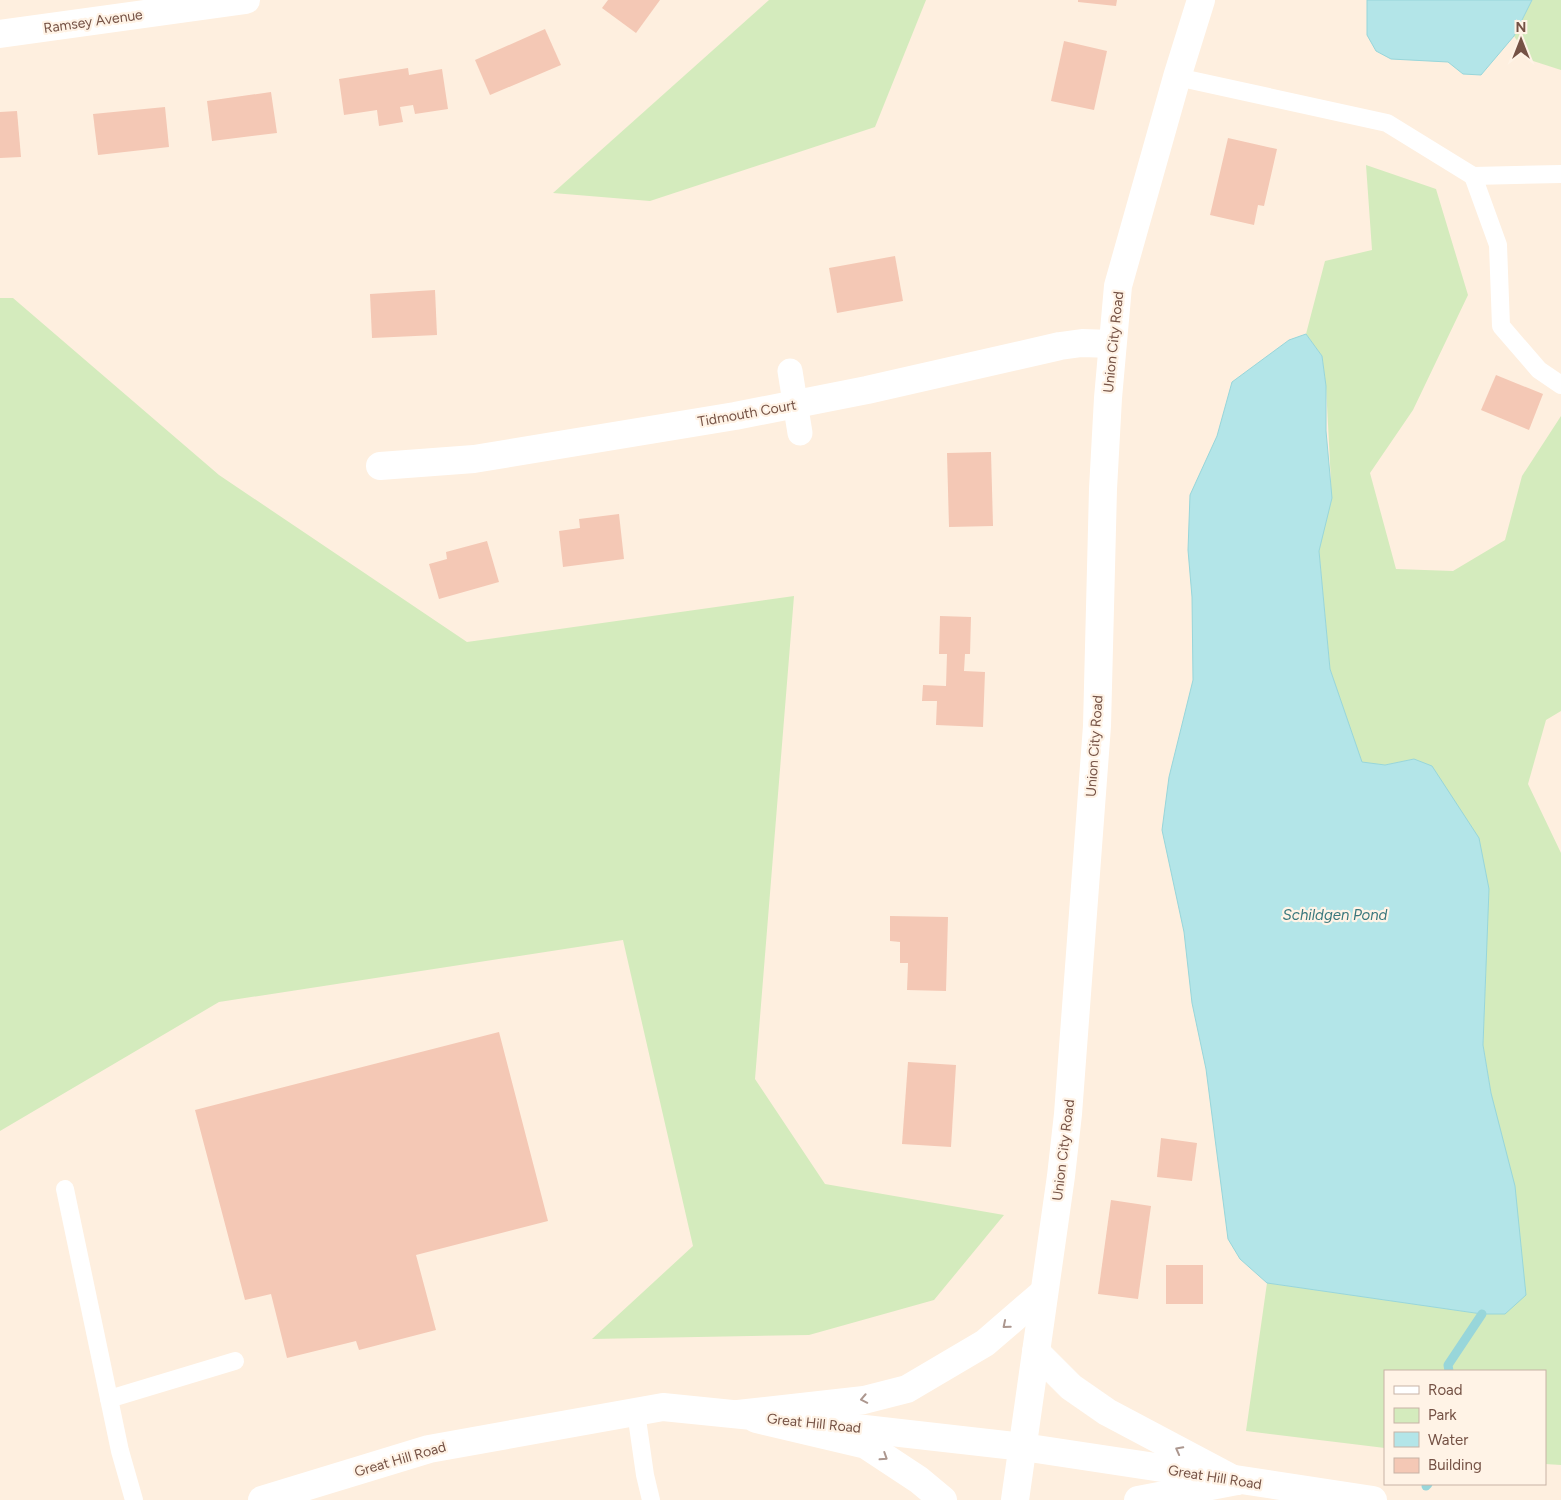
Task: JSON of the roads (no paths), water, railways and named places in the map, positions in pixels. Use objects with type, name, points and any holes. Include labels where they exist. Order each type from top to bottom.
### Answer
[{"type":"main road","name":"Ramsey Avenue","points":[[0,34],[246,0]]},
{"type":"main road","name":"Union City Road","points":[[1015,1500],[1061,1176],[1078,1000],[1097,726],[1103,489],[1112,344],[1118,286],[1177,77],[1201,0]]},
{"type":"main road","name":"Tidmouth Court","points":[[380,466],[474,459],[735,416],[867,390],[1060,346],[1112,344]]},
{"type":"main road","points":[[738,1414],[864,1400],[907,1389],[985,1343],[1043,1293]]},
{"type":"main road","points":[[1036,1352],[1071,1387],[1107,1412],[1237,1481]]},
{"type":"main road","name":"Great Hill Road","points":[[262,1500],[429,1448],[663,1407],[1023,1447],[1237,1481],[1373,1500]]},
{"type":"main road","points":[[738,1414],[866,1445],[919,1480],[943,1500]]},
{"type":"main road","points":[[1138,1500],[1237,1481]]},
{"type":"street","points":[[790,372],[800,433]]},
{"type":"lane","points":[[1177,77],[1387,124],[1473,176],[1561,174]]},
{"type":"lane","points":[[1473,176],[1498,245],[1501,326],[1539,370],[1561,385]]},
{"type":"lane","points":[[65,1189],[120,1451],[134,1500]]},
{"type":"lane","points":[[109,1399],[235,1361]]},
{"type":"lane","points":[[636,1412],[650,1500]]},
{"type":"water","points":[[1367,0],[1532,0],[1514,36],[1481,75],[1463,74],[1448,62],[1391,59],[1376,51],[1367,35]]},
{"type":"water","name":"Schildgen Pond","points":[[1306,334],[1322,356],[1326,386],[1326,431],[1332,498],[1319,551],[1330,669],[1362,762],[1385,765],[1414,759],[1432,766],[1479,838],[1489,889],[1483,1045],[1491,1093],[1515,1186],[1526,1295],[1505,1314],[1482,1314],[1267,1283],[1240,1259],[1228,1239],[1206,1069],[1192,1003],[1184,932],[1162,830],[1169,777],[1193,680],[1192,597],[1188,550],[1190,495],[1217,436],[1232,382],[1289,340]]},
{"type":"waterway","points":[[1449,1370],[1448,1365],[1482,1314]]}]
